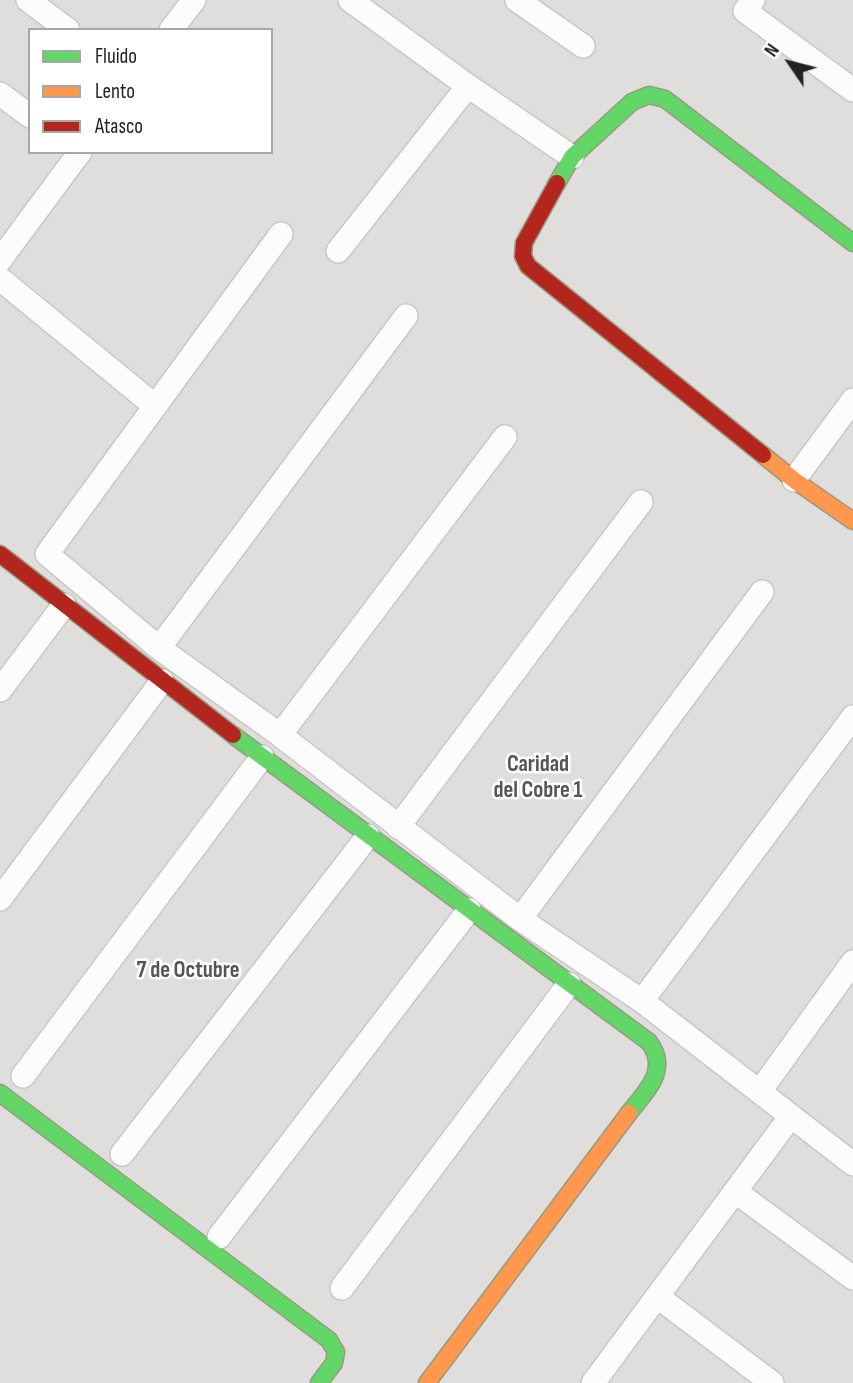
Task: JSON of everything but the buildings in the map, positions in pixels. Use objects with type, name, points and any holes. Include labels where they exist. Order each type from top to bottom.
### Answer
[{"type":"street","points":[[29,0],[65,28]]},
{"type":"street","points":[[173,28],[194,0]]},
{"type":"street","points":[[350,0],[572,157]]},
{"type":"street","points":[[517,0],[583,46]]},
{"type":"street","points":[[743,4],[853,90]]},
{"type":"street","points":[[338,251],[468,86]]},
{"type":"street","points":[[0,94],[28,115]]},
{"type":"street","points":[[853,243],[665,99],[649,95],[632,102],[572,157],[524,243],[523,256],[528,266],[794,480],[853,521]]},
{"type":"street","points":[[0,260],[78,154]]},
{"type":"street","points":[[281,234],[47,554],[159,648],[280,735],[520,919],[642,1001],[853,1164]]},
{"type":"street","points":[[0,279],[155,406]]},
{"type":"street","points":[[159,648],[407,316]]},
{"type":"street","points":[[794,480],[853,400]]},
{"type":"street","points":[[280,735],[505,437]]},
{"type":"street","points":[[398,827],[641,502]]},
{"type":"street","points":[[0,554],[262,757],[649,1042],[657,1055],[659,1063],[656,1077],[427,1383]]},
{"type":"street","points":[[520,919],[762,592]]},
{"type":"street","points":[[0,690],[64,605]]},
{"type":"street","points":[[0,900],[162,681]]},
{"type":"street","points":[[642,1001],[853,717]]},
{"type":"street","points":[[23,1076],[262,757]]},
{"type":"street","points":[[122,1154],[368,836]]},
{"type":"street","points":[[219,1237],[469,910]]},
{"type":"street","points":[[760,1091],[853,962]]},
{"type":"street","points":[[342,1288],[569,984]]},
{"type":"street","points":[[0,1093],[329,1340],[336,1352],[334,1363],[319,1383]]},
{"type":"street","points":[[593,1383],[792,1116]]},
{"type":"street","points":[[736,1192],[853,1278]]},
{"type":"street","points":[[658,1297],[772,1383]]},
{"type":"shaded area","points":[[0,0],[853,0],[853,1383],[0,1383]]},
{"type":"traffic: fast","points":[[557,183],[572,157],[632,102],[649,95],[665,99],[853,243]]},
{"type":"traffic: fast","points":[[233,735],[649,1042],[655,1052],[656,1071],[648,1088],[629,1113]]},
{"type":"traffic: fast","points":[[0,1093],[329,1340],[336,1352],[334,1363],[319,1383]]},
{"type":"traffic: slow","points":[[763,455],[853,521]]},
{"type":"traffic: slow","points":[[427,1383],[629,1113]]},
{"type":"traffic: jam","points":[[557,183],[524,243],[523,256],[528,266],[763,455]]},
{"type":"traffic: jam","points":[[0,554],[233,735]]},
{"type":"district","name":"Caridad del Cobre 1","points":[[538,778]]},
{"type":"district","name":"7 de Octubre","points":[[188,971]]}]
